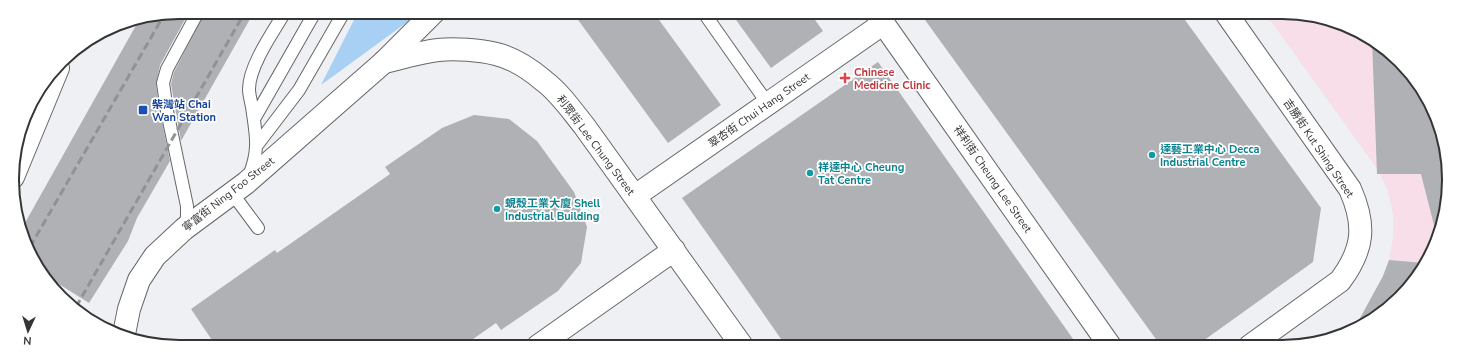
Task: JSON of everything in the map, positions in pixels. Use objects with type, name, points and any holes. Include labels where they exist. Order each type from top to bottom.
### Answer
[{"type":"main road","points":[[384,62],[427,19]]},
{"type":"main road","name":"翠杏街 Chui Hang Street","points":[[635,196],[768,104],[879,19]]},
{"type":"main road","name":"祥利街 Cheung Lee Street","points":[[881,19],[1106,340]]},
{"type":"main road","name":"吉勝街 Kut Shing Street","points":[[1230,19],[1350,189],[1360,220],[1360,236],[1357,253],[1350,268],[1340,281],[1258,340]]},
{"type":"main road","name":"利眾街 Lee Chung Street","points":[[384,62],[438,50],[458,50],[496,54],[521,65],[545,81],[565,102],[585,127],[738,340]]},
{"type":"main road","name":"寧富街 Ning Foo Street","points":[[125,330],[129,308],[139,280],[155,256],[184,228],[239,188],[384,62]]},
{"type":"main road","points":[[20,160],[52,82]]},
{"type":"main road","points":[[546,340],[674,250]]},
{"type":"lane","points":[[184,228],[187,217],[186,206],[167,111],[164,82],[167,69],[194,19]]},
{"type":"lane","points":[[258,228],[239,188],[254,163],[257,145],[249,89],[251,76],[256,63],[281,19]]},
{"type":"lane","points":[[254,119],[311,19]]},
{"type":"lane","points":[[257,145],[299,90],[340,19]]},
{"type":"lane","points":[[708,19],[768,104]]},
{"type":"shaded area","points":[[354,19],[411,19],[321,85]]},
{"type":"shaded area","points":[[1269,19],[1302,20],[1323,24],[1343,31],[1379,52],[1395,66],[1415,90],[1430,118],[1437,138],[1442,169],[1442,190],[1437,221],[1430,241],[1419,262],[1389,260],[1393,237],[1393,214],[1388,191],[1378,170]]},
{"type":"building","name":"柴灣站 Chai Wan Station","points":[[185,19],[160,65],[156,84],[170,161],[137,218],[128,241],[89,303],[57,283],[52,277],[31,241],[25,223],[136,25],[159,20]]},
{"type":"building","points":[[201,19],[250,19],[181,141],[171,84],[174,72]]},
{"type":"building","points":[[577,19],[658,19],[721,105],[668,143]]},
{"type":"building","points":[[735,19],[814,19],[823,31],[771,68]]},
{"type":"building","points":[[924,19],[1184,19],[1321,208],[1313,262],[1204,340],[1157,340]]},
{"type":"building","points":[[1372,47],[1395,66],[1415,90],[1430,118],[1437,138],[1442,169],[1442,190],[1437,221],[1435,227],[1421,174],[1377,174]]},
{"type":"building","points":[[878,62],[1074,340],[782,340],[682,198]]},
{"type":"building","points":[[474,115],[509,119],[537,141],[574,192],[587,227],[581,263],[558,291],[501,330],[496,323],[472,340],[212,340],[191,309],[275,250],[277,253],[390,174],[385,167],[442,128]]},
{"type":"building","points":[[1389,260],[1419,262],[1409,277],[1395,293],[1371,313],[1359,319],[1383,276]]},
{"type":"railway","points":[[78,304],[241,19]]},
{"type":"railway","points":[[32,243],[161,20]]},
{"type":"place","name":"Chinese Medicine Clinic","points":[[845,78]]},
{"type":"place","name":"柴灣站 Chai Wan Station","points":[[143,110]]},
{"type":"place","name":"達藝工業中心 Decca Industrial Centre","points":[[1152,155]]},
{"type":"place","name":"祥達中心 Cheung Tat Centre","points":[[810,173]]},
{"type":"place","name":"蜆殼工業大廈 Shell Industrial Building","points":[[497,209]]}]
